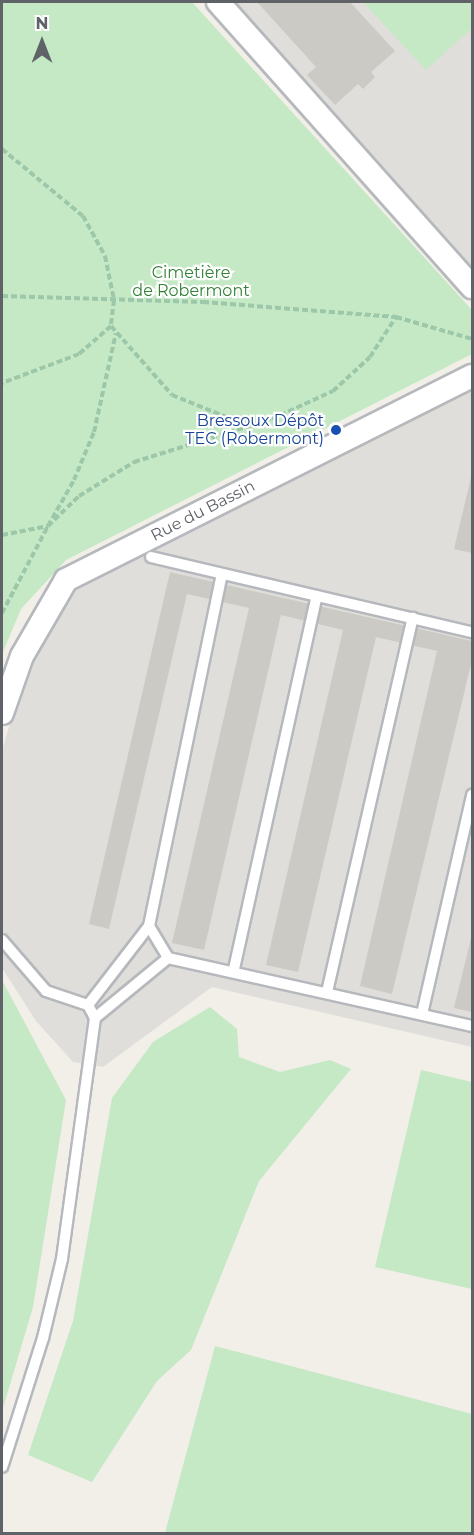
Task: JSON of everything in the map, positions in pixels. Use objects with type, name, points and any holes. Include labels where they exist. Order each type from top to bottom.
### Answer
[{"type":"street","points":[[218,2],[472,287]]},
{"type":"street","name":"Rue du Bassin","points":[[2,713],[22,656],[66,580],[472,376]]},
{"type":"lane","points":[[151,557],[472,632]]},
{"type":"lane","points":[[88,1005],[149,926],[222,574]]},
{"type":"lane","points":[[234,969],[317,596]]},
{"type":"lane","points":[[327,992],[413,618]]},
{"type":"lane","points":[[422,1014],[472,795]]},
{"type":"lane","points":[[149,926],[168,958]]},
{"type":"lane","points":[[2,940],[46,991],[88,1005],[95,1018],[63,1259],[44,1338],[2,1467]]},
{"type":"lane","points":[[95,1018],[168,958],[234,969],[472,1026]]},
{"type":"path","points":[[2,149],[83,216],[105,256],[114,300],[111,326],[172,395],[229,418],[272,419]]},
{"type":"path","points":[[2,296],[114,300],[396,317],[472,339]]},
{"type":"path","points":[[2,535],[48,526],[78,496],[134,462],[272,419],[333,391],[370,357],[396,317]]},
{"type":"path","points":[[2,383],[79,354],[111,326]]},
{"type":"path","points":[[2,613],[94,432],[116,333]]},
{"type":"shaded area","points":[[228,2],[472,2],[472,268],[405,194]]},
{"type":"shaded area","points":[[472,383],[472,1047],[212,987],[103,1067],[73,1062],[36,1021],[2,968],[2,750],[29,661],[67,597],[88,581]]},
{"type":"green space","name":"Cimetière de Robermont","points":[[2,2],[192,2],[472,310],[472,354],[66,560],[21,609],[2,654]]},
{"type":"green space","points":[[363,2],[472,2],[472,28],[426,70]]},
{"type":"green space","points":[[2,980],[66,1100],[33,1307],[3,1408]]},
{"type":"green space","points":[[210,1007],[237,1029],[239,1057],[280,1072],[330,1060],[351,1069],[259,1181],[191,1350],[157,1381],[92,1482],[28,1455],[73,1321],[112,1098],[153,1042]]},
{"type":"green space","points":[[421,1070],[472,1082],[472,1289],[375,1267]]},
{"type":"green space","points":[[215,1346],[472,1414],[472,1533],[165,1533]]},
{"type":"building","points":[[257,2],[350,2],[395,51],[371,72],[375,77],[363,89],[358,84],[335,105],[307,75],[316,67]]},
{"type":"building","points":[[472,473],[472,553],[454,549]]},
{"type":"building","points":[[170,572],[472,641],[472,660],[392,994],[360,986],[437,651],[376,637],[298,972],[266,965],[343,630],[281,615],[204,950],[172,943],[249,608],[187,594],[109,929],[89,924]]},
{"type":"building","points":[[472,934],[472,1012],[454,1008]]},
{"type":"place","name":"Bressoux Dépôt TEC (Robermont)","points":[[336,430]]}]
